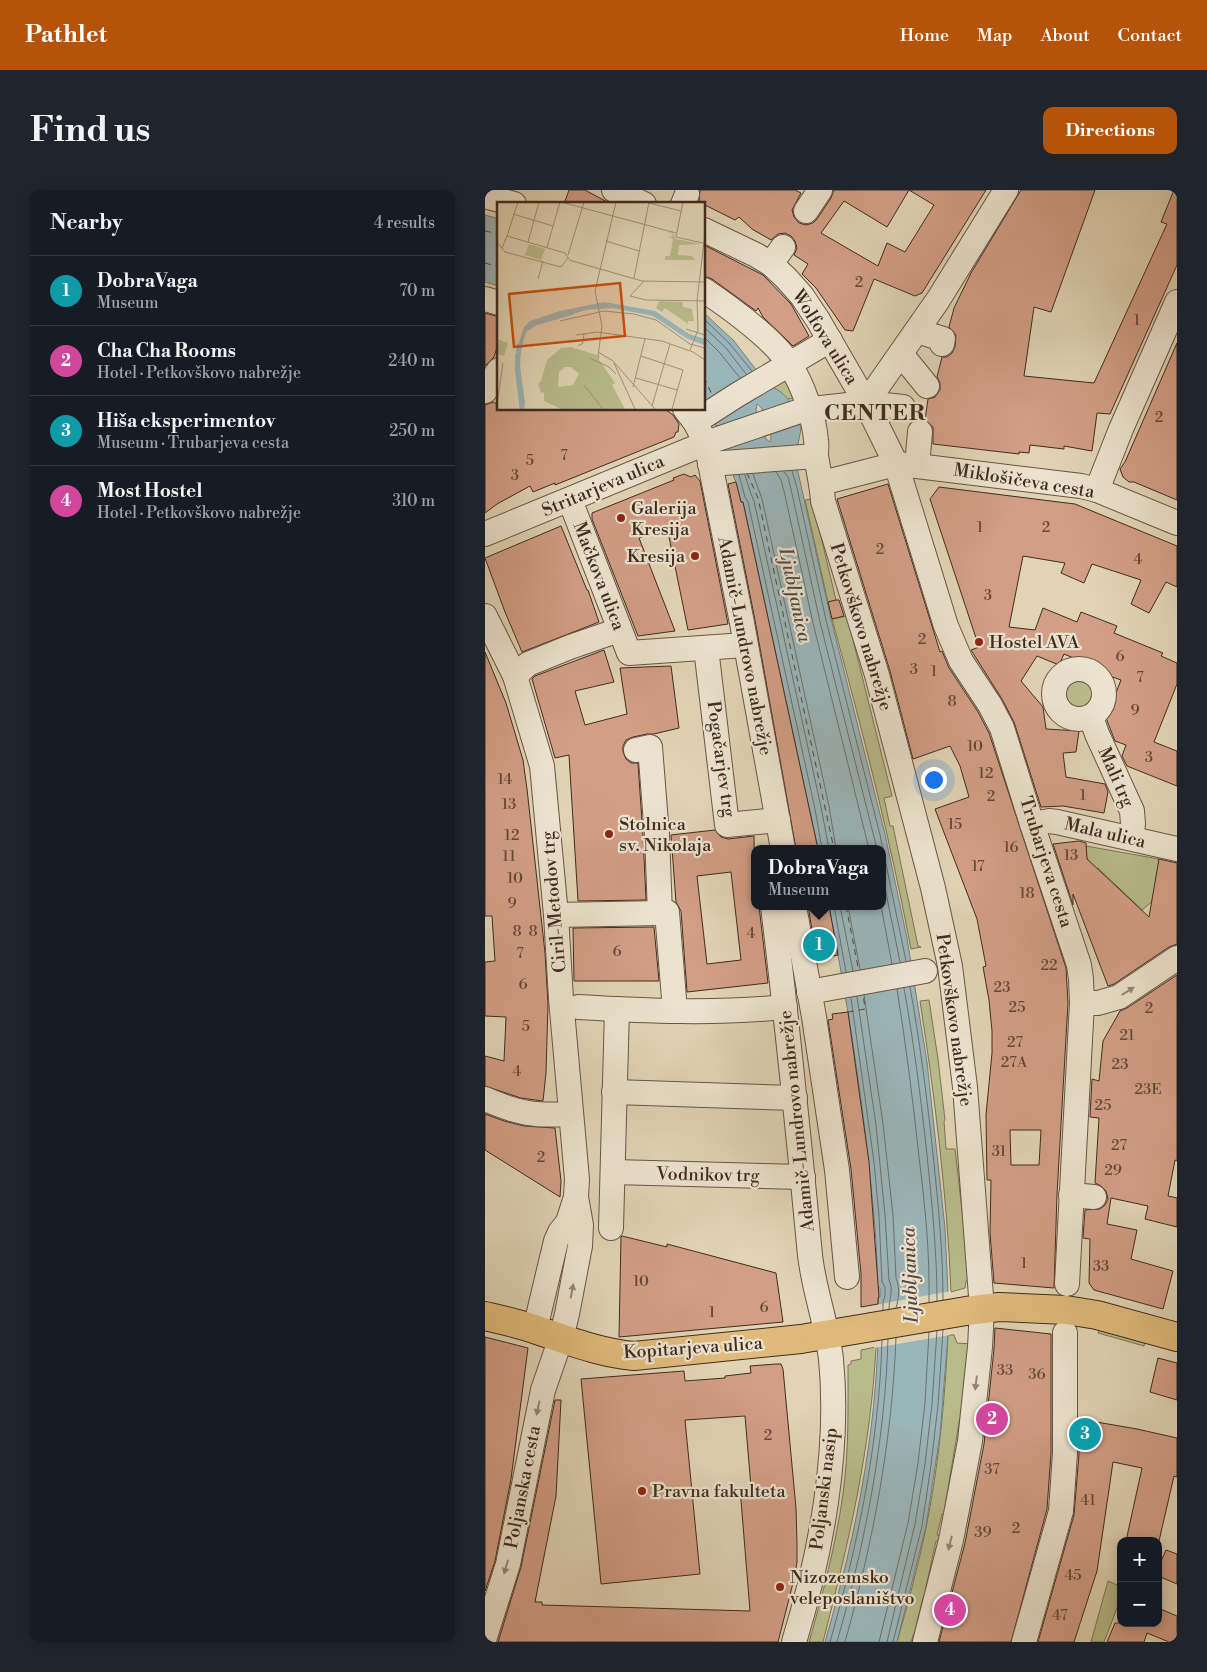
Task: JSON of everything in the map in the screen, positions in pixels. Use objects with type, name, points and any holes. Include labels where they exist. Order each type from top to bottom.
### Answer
[{"type":"main road","name":"Kopitarjeva ulica","points":[[485,1316],[535,1329],[597,1350],[617,1355],[634,1356],[801,1339],[999,1307],[1066,1310],[1097,1315],[1177,1337]]},
{"type":"street","points":[[614,190],[640,202]]},
{"type":"street","points":[[806,211],[820,190]]},
{"type":"street","points":[[866,403],[938,300],[1006,190]]},
{"type":"street","points":[[485,196],[507,202]]},
{"type":"street","name":"Wolfova ulica","points":[[705,230],[777,256],[830,340],[866,403],[915,451]]},
{"type":"street","name":"Petkovškovo nabrežje","points":[[705,291],[767,339],[790,364],[805,395],[806,410],[816,439],[805,457],[822,483],[823,501],[883,673],[933,888],[939,968],[965,1087],[974,1310],[973,1417],[951,1540],[925,1642]]},
{"type":"street","points":[[1097,490],[1121,429],[1177,302]]},
{"type":"street","points":[[917,330],[943,339],[942,344]]},
{"type":"street","points":[[705,410],[764,379],[830,340]]},
{"type":"street","points":[[901,354],[927,386]]},
{"type":"street","points":[[485,391],[497,373]]},
{"type":"street","points":[[717,452],[806,410],[866,403],[903,407]]},
{"type":"street","name":"Adamič-Lundrovo nabrežje","points":[[697,414],[717,452],[771,820],[781,845]]},
{"type":"street","points":[[822,483],[915,451]]},
{"type":"street","name":"Miklošičeva cesta","points":[[915,451],[1097,490],[1177,523]]},
{"type":"street","name":"Trubarjeva cesta","points":[[915,451],[948,646],[961,661],[990,705],[1002,728],[1079,964],[1082,1003],[1083,1196],[1067,1284]]},
{"type":"street","points":[[717,452],[805,457]]},
{"type":"street","name":"Stritarjeva ulica","points":[[485,534],[570,500],[717,452]]},
{"type":"street","name":"Mačkova ulica","points":[[570,500],[629,653],[706,648]]},
{"type":"street","name":"Ciril-Metodov trg","points":[[485,616],[515,676],[542,766],[556,916],[569,1003],[571,1114],[577,1179],[576,1198],[581,1225],[580,1246],[561,1338]]},
{"type":"street","points":[[515,676],[528,664],[619,630]]},
{"type":"street","points":[[706,648],[745,645]]},
{"type":"street","name":"Pogačarjev trg","points":[[706,648],[727,824],[771,820]]},
{"type":"street","name":"Mali trg","points":[[1091,717],[1132,811],[1131,838]]},
{"type":"street","points":[[636,750],[650,748],[657,835],[660,913]]},
{"type":"street","name":"Adamič-Lundrovo nabrežje","points":[[768,845],[771,820]]},
{"type":"street","name":"Mala ulica","points":[[1032,824],[1049,821],[1057,822],[1177,849]]},
{"type":"street","name":"Adamič-Lundrovo nabrežje","points":[[773,910],[814,1281],[827,1334]]},
{"type":"street","name":"Adamič-Lundrovo nabrežje","points":[[795,910],[814,1017],[837,1170],[847,1277]]},
{"type":"street","points":[[556,916],[667,912],[675,1011]]},
{"type":"street","points":[[1082,1003],[1098,1003],[1119,997],[1177,958]]},
{"type":"street","points":[[809,992],[939,968]]},
{"type":"street","points":[[569,1003],[617,1009],[675,1011],[753,1010],[814,1017]]},
{"type":"street","points":[[611,1228],[617,1009]]},
{"type":"street","points":[[614,1092],[795,1098]]},
{"type":"street","points":[[485,1099],[524,1113],[543,1115],[571,1114]]},
{"type":"street","name":"Vodnikov trg","points":[[613,1172],[803,1177]]},
{"type":"street","name":"Ciril-Metodov trg","points":[[535,1329],[556,1242],[560,1232],[568,1222],[576,1198]]},
{"type":"street","points":[[1024,1642],[1061,1511],[1065,1453],[1065,1333]]},
{"type":"street","name":"Poljanski nasip","points":[[794,1642],[802,1616],[820,1537],[829,1478],[833,1400],[831,1358],[827,1334]]},
{"type":"street","name":"Poljanska cesta","points":[[485,1637],[507,1564],[543,1390],[561,1338]]},
{"type":"green space","points":[[787,372],[798,398],[788,399],[767,384]]},
{"type":"green space","points":[[812,499],[836,600],[828,602],[805,500]]},
{"type":"green space","points":[[847,616],[892,796],[884,798],[890,826],[893,826],[918,946],[921,947],[911,949],[875,783],[832,619]]},
{"type":"green space","points":[[1082,674],[1089,677],[1095,683],[1098,694],[1097,702],[1089,711],[1082,714],[1074,714],[1067,711],[1059,702],[1058,690],[1061,683],[1070,675]]},
{"type":"green space","points":[[1086,846],[1159,859],[1155,899],[1142,910],[1098,868],[1088,874]]},
{"type":"green space","points":[[929,1000],[945,1120],[946,1149],[955,1149],[970,1280],[966,1281],[965,1288],[951,1292],[940,1146],[920,1001]]},
{"type":"green space","points":[[1100,1328],[1145,1341],[1144,1346],[1098,1333]]},
{"type":"green space","points":[[948,1335],[954,1335],[957,1343],[973,1344],[961,1410],[968,1418],[960,1417],[945,1506],[952,1515],[942,1514],[937,1535],[947,1537],[946,1543],[936,1541],[925,1591],[933,1594],[931,1600],[923,1598],[916,1626],[923,1628],[921,1634],[914,1633],[911,1642],[897,1642],[916,1571],[935,1480],[941,1432]]},
{"type":"green space","points":[[876,1347],[864,1459],[841,1569],[823,1642],[809,1642],[829,1568],[843,1494],[847,1446],[848,1365],[851,1364],[851,1361],[861,1359],[861,1350]]},
{"type":"green space","points":[[1108,1581],[1117,1585],[1117,1608],[1104,1642],[1091,1642]]},
{"type":"water","points":[[485,215],[497,218],[497,285],[485,282]]},
{"type":"water","name":"Ljubljanica","points":[[705,314],[734,341],[767,384],[781,392],[788,399],[797,415],[801,429],[798,444],[793,450],[831,619],[885,834],[907,938],[927,1062],[945,1228],[948,1335],[940,1435],[926,1526],[897,1642],[825,1642],[847,1558],[865,1472],[875,1385],[878,1298],[880,1297],[880,1288],[877,1287],[874,1219],[858,1075],[830,910],[886,910],[886,845],[817,845],[743,502],[741,502],[713,418],[705,405]],"holes":[[[757,404],[763,410],[770,428],[770,442],[766,439],[756,411]]]},
{"type":"pier","points":[[951,1291],[950,1335],[874,1348],[875,1305]]},
{"type":"building","points":[[569,190],[585,190],[607,202],[565,202]]},
{"type":"building","points":[[700,190],[795,190],[801,193],[792,210],[794,217],[799,223],[806,225],[813,223],[817,219],[834,190],[909,190],[986,190],[922,293],[915,296],[874,279],[853,331],[845,330],[816,288],[802,274],[808,264],[794,255],[797,248],[791,236],[785,233],[778,234],[771,240],[752,229],[739,217],[735,220],[705,205],[705,202],[699,202]],"holes":[[[909,190],[934,205],[905,252],[887,243],[878,266],[821,233],[844,201],[887,227]]]},
{"type":"building","points":[[1021,190],[1095,190],[1051,312],[1034,307],[1024,376],[1094,383],[1167,224],[1161,222],[1174,190],[1177,190],[1177,265],[1110,414],[1097,413],[1092,451],[1064,446],[1064,449],[1030,445],[1029,453],[1019,452],[1019,454],[933,444],[933,427],[925,420],[928,399],[935,397],[940,390],[940,383],[937,377],[942,357],[947,357],[955,347],[956,335],[949,327],[954,308],[971,273]]},
{"type":"building","points":[[705,246],[763,275],[791,304],[809,336],[793,346],[763,317],[758,308],[756,311],[712,279],[705,276]]},
{"type":"building","points":[[485,313],[497,316],[497,347],[494,357],[485,366]]},
{"type":"building","points":[[1177,343],[1177,500],[1134,482],[1129,482],[1123,477],[1120,469],[1125,462]]},
{"type":"building","points":[[493,402],[497,404],[497,410],[666,410],[673,415],[679,424],[678,432],[676,432],[674,437],[555,485],[555,483],[533,492],[530,486],[497,504],[485,513],[485,405]]},
{"type":"building","name":"Kresija","points":[[684,474],[691,477],[695,475],[700,481],[728,624],[688,630],[667,527],[639,538],[675,631],[638,636],[592,519],[592,513],[674,480],[673,478]]},
{"type":"building","points":[[736,482],[741,502],[743,502],[817,845],[795,845],[755,620],[728,484]]},
{"type":"building","points":[[888,484],[940,652],[942,651],[949,668],[978,712],[989,733],[1066,968],[1068,1003],[1057,1194],[1054,1288],[994,1283],[990,1233],[991,1180],[987,1180],[986,1115],[992,1053],[992,1031],[983,967],[986,966],[977,919],[935,809],[969,797],[960,766],[950,746],[913,759],[890,671],[837,499]],"holes":[[[1010,1130],[1041,1130],[1039,1165],[1011,1165]]]},
{"type":"building","points":[[939,487],[1075,504],[1177,546],[1177,587],[1166,582],[1149,613],[1131,604],[1141,580],[1092,564],[1084,583],[1061,573],[1065,563],[1023,556],[1009,627],[1035,630],[1043,608],[1077,622],[1081,612],[1117,626],[1114,633],[1163,653],[1161,656],[1177,663],[1177,684],[1154,742],[1177,751],[1177,786],[1127,766],[1122,756],[1126,745],[1115,741],[1106,718],[1121,680],[1098,672],[1099,669],[1064,654],[1059,665],[1037,656],[1021,681],[1043,707],[1046,729],[1079,731],[1076,752],[1063,753],[1066,777],[1105,784],[1108,792],[1104,813],[1063,806],[1041,807],[1014,722],[971,650],[979,647],[930,499]]},
{"type":"building","points":[[561,526],[588,590],[599,622],[522,652],[485,558]]},
{"type":"building","points":[[839,600],[844,616],[832,619],[828,602]]},
{"type":"building","points":[[604,650],[614,682],[575,691],[585,725],[627,714],[620,668],[671,666],[679,728],[633,737],[626,740],[623,746],[626,759],[631,763],[638,763],[646,900],[578,901],[569,755],[555,758],[532,679],[535,676]]},
{"type":"building","points":[[485,652],[506,703],[523,760],[527,789],[545,953],[548,1004],[546,1073],[543,1101],[521,1098],[485,1086],[485,1056],[504,1061],[506,1017],[485,1016],[485,962],[495,961],[492,916],[485,916]]},
{"type":"building","points":[[715,830],[721,837],[728,839],[754,836],[754,845],[751,845],[751,910],[759,910],[768,983],[687,992],[681,911],[676,902],[671,835]],"holes":[[[731,872],[741,960],[707,964],[697,876]]]},
{"type":"building","points":[[1079,841],[1086,843],[1087,859],[1149,917],[1159,859],[1177,863],[1177,944],[1169,947],[1114,984],[1108,986],[1073,894],[1073,905],[1053,844]]},
{"type":"building","points":[[809,910],[830,910],[838,955],[817,959]]},
{"type":"building","points":[[654,927],[659,981],[574,981],[573,928]]},
{"type":"building","points":[[1177,975],[1177,1161],[1175,1160],[1168,1196],[1177,1198],[1177,1227],[1145,1219],[1148,1206],[1111,1198],[1107,1224],[1137,1230],[1131,1259],[1173,1271],[1163,1309],[1094,1290],[1089,1283],[1090,1239],[1083,1238],[1085,1210],[1100,1209],[1108,1199],[1106,1191],[1095,1183],[1099,1118],[1090,1117],[1092,1079],[1099,1081],[1103,1041],[1120,1011]]},
{"type":"building","points":[[848,1012],[869,1162],[879,1297],[878,1304],[861,1307],[861,1274],[851,1169],[828,1020],[833,1019],[832,1014]]},
{"type":"building","points":[[485,1114],[524,1126],[555,1128],[561,1181],[560,1197],[485,1150]]},
{"type":"building","points":[[622,1236],[667,1247],[667,1244],[776,1273],[783,1322],[619,1337]]},
{"type":"building","points":[[995,1328],[1051,1334],[1051,1453],[1047,1509],[1011,1642],[939,1642],[965,1543],[984,1444]]},
{"type":"building","points":[[485,1337],[528,1348],[511,1479],[495,1561],[485,1591]]},
{"type":"building","points":[[1158,1358],[1177,1363],[1177,1400],[1150,1392]]},
{"type":"building","points":[[781,1364],[796,1508],[797,1562],[778,1642],[498,1642],[521,1567],[555,1400],[561,1400],[556,1496],[535,1602],[542,1602],[542,1605],[750,1611],[740,1488],[751,1487],[745,1416],[685,1420],[700,1574],[601,1584],[581,1379],[684,1371],[685,1381],[725,1378],[725,1376],[751,1373],[750,1366]]},
{"type":"building","points":[[1079,1419],[1177,1438],[1177,1477],[1174,1476],[1160,1537],[1127,1537],[1142,1468],[1113,1462],[1097,1571],[1074,1642],[1038,1642],[1074,1515],[1079,1454]]},
{"type":"building","points":[[1166,1550],[1177,1554],[1177,1584],[1162,1578],[1162,1559]]},
{"type":"building","points":[[1162,1610],[1177,1616],[1177,1642],[1169,1642],[1147,1633],[1144,1642],[1107,1642],[1115,1623],[1117,1623],[1117,1627],[1162,1627]]},
{"type":"ferry route","points":[[485,231],[497,234]]},
{"type":"ferry route","points":[[485,263],[497,266]]},
{"type":"ferry route","points":[[705,379],[713,397]]},
{"type":"ferry route","points":[[747,473],[758,498],[833,845]]},
{"type":"ferry route","points":[[847,910],[859,972]]},
{"type":"ferry route","points":[[848,1012],[865,1009],[863,993]]},
{"type":"place","name":"Galerija Kresija","points":[[621,518]]},
{"type":"place","name":"Kresija","points":[[695,556]]},
{"type":"place","name":"Hostel AVA","points":[[979,642]]},
{"type":"place","name":"Stolnica sv. Nikolaja","points":[[609,834]]},
{"type":"place","name":"DobraVaga","points":[[819,945]]},
{"type":"place","name":"Cha Cha Rooms","points":[[992,1419]]},
{"type":"place","name":"Hiša eksperimentov","points":[[1085,1434]]},
{"type":"place","name":"Pravna fakulteta","points":[[642,1491]]},
{"type":"place","name":"Nizozemsko veleposlaništvo","points":[[780,1587]]},
{"type":"place","name":"Most Hostel","points":[[950,1610]]},
{"type":"district","name":"CENTER","points":[[875,413]]}]
